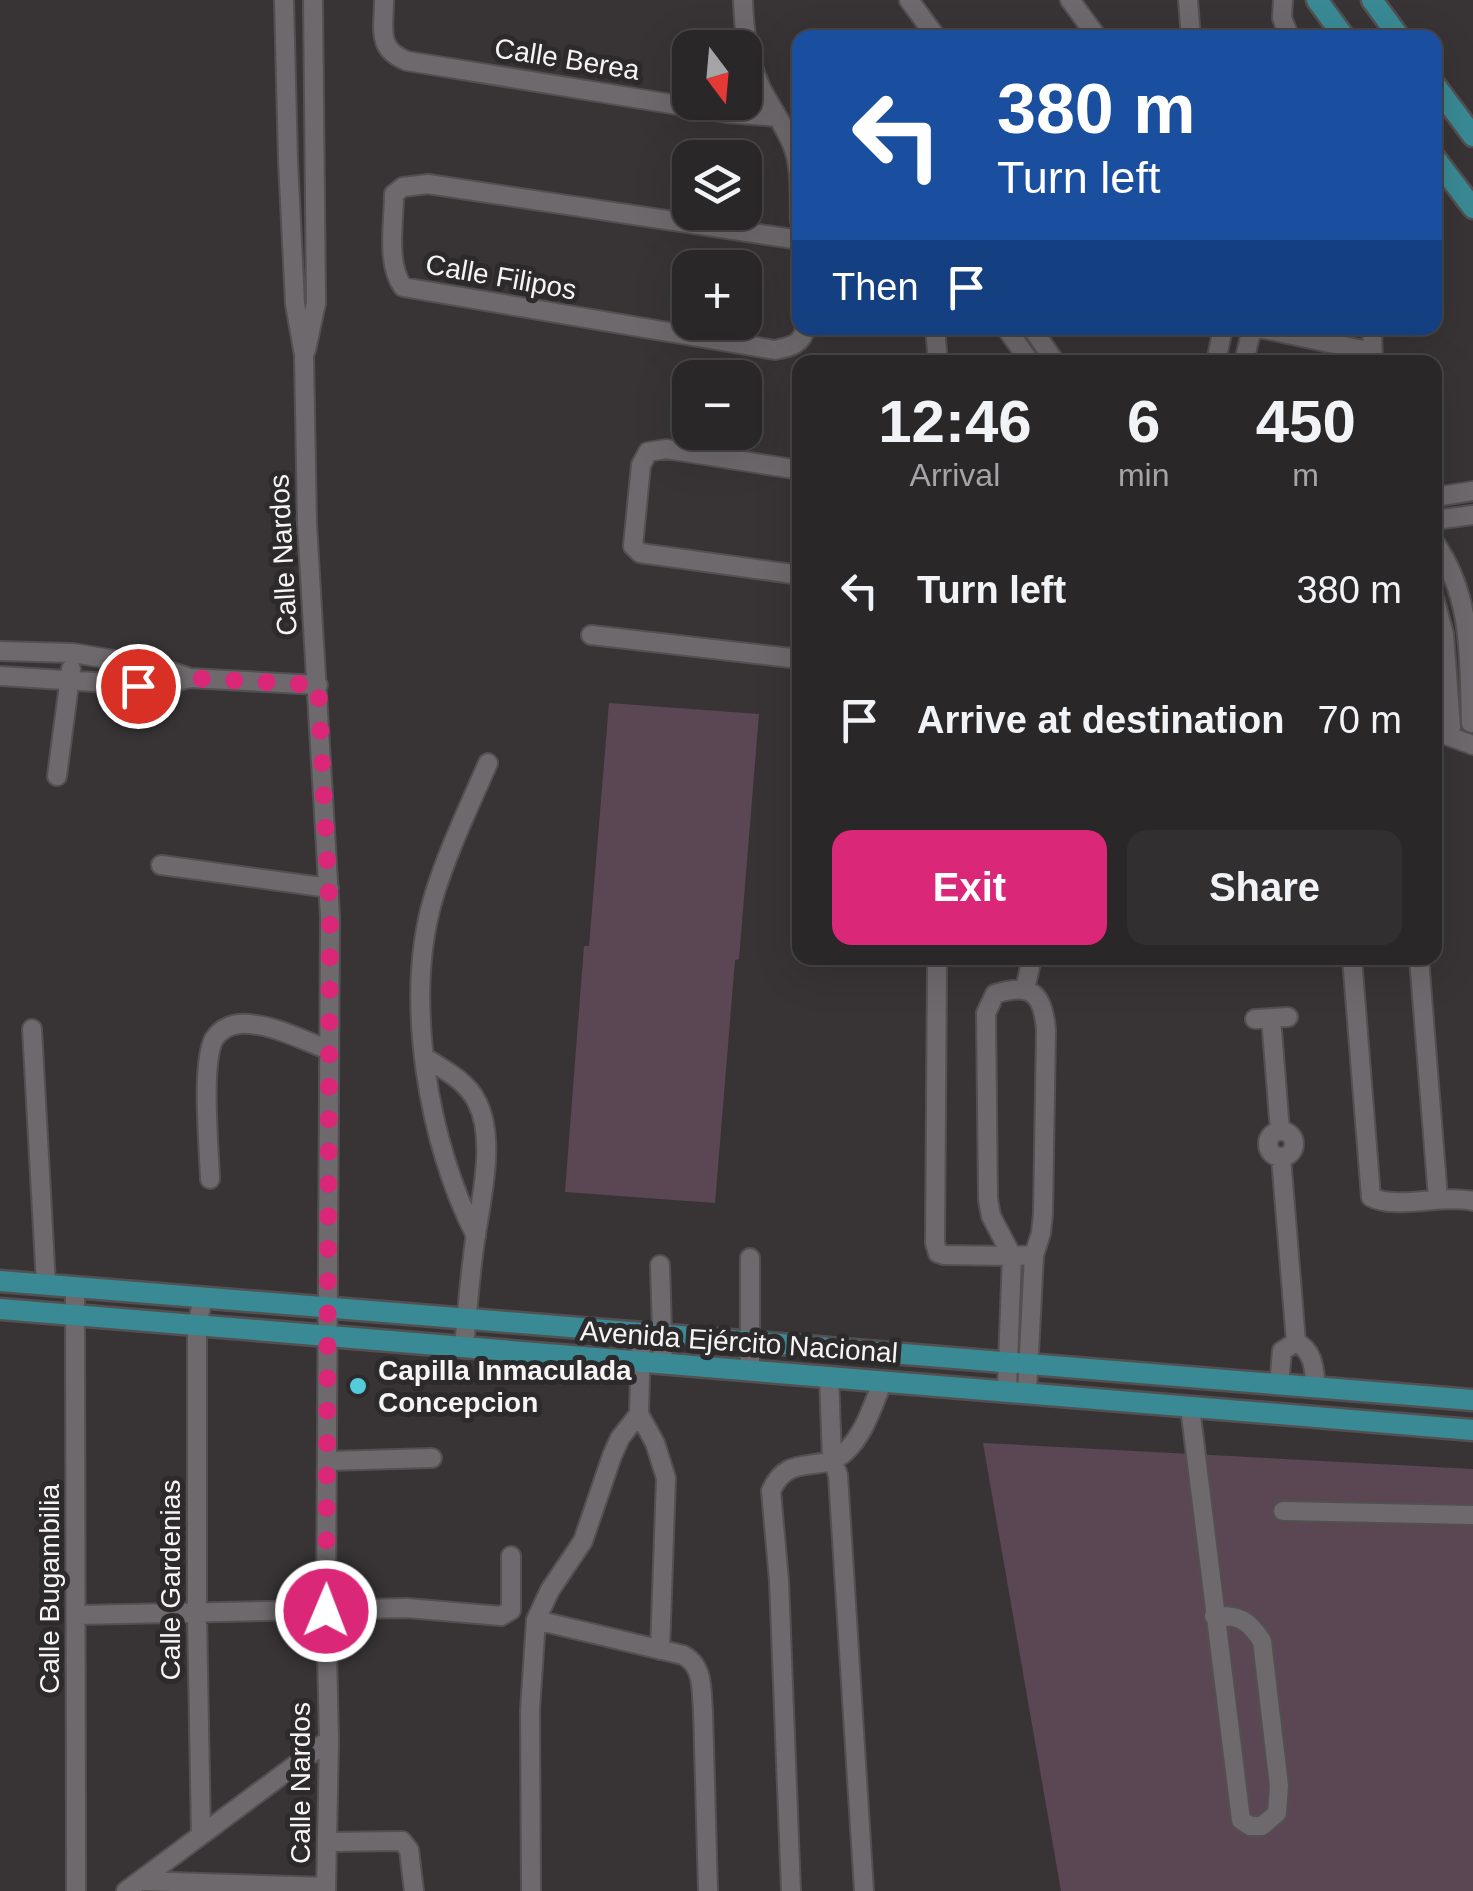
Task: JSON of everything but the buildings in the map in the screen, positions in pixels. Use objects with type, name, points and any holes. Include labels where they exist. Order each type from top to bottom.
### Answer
[{"type":"main road","points":[[1317,0],[1339,30]]},
{"type":"main road","points":[[1372,0],[1394,30]]},
{"type":"main road","points":[[1442,94],[1473,136]]},
{"type":"main road","points":[[1442,167],[1473,208]]},
{"type":"main road","name":"Avenida Ejército Nacional","points":[[0,1280],[1473,1400]]},
{"type":"main road","name":"Avenida Ejército Nacional","points":[[0,1309],[1473,1430]]},
{"type":"street","name":"Calle Nardos","points":[[284,0],[295,304],[304,356],[307,524],[329,888],[326,1889]]},
{"type":"street","name":"Calle Nardos","points":[[304,356],[316,303],[313,0]]},
{"type":"street","name":"Calle Berea","points":[[384,0],[386,47],[408,61],[727,113],[777,117]]},
{"type":"street","points":[[743,0],[750,59],[792,151]]},
{"type":"street","points":[[908,0],[932,30]]},
{"type":"street","points":[[1070,0],[1092,30]]},
{"type":"street","points":[[1188,0],[1190,30]]},
{"type":"street","points":[[1283,0],[1282,18],[1287,30]]},
{"type":"street","name":"Calle Filipos","points":[[792,239],[428,184],[403,187],[394,194],[394,264],[403,287],[775,350],[795,344],[803,335]]},
{"type":"street","points":[[1284,335],[1364,355]]},
{"type":"street","points":[[792,469],[666,449],[648,452],[641,465],[633,546],[640,552],[656,555],[792,574]]},
{"type":"street","points":[[1442,496],[1473,491]]},
{"type":"street","points":[[1442,519],[1473,515]]},
{"type":"street","points":[[1442,556],[1457,583],[1468,626],[1472,723],[1442,730]]},
{"type":"street","points":[[1442,626],[1442,730]]},
{"type":"street","points":[[591,635],[792,658]]},
{"type":"street","points":[[0,651],[73,653],[190,678],[318,685]]},
{"type":"street","points":[[57,776],[73,653]]},
{"type":"street","points":[[0,676],[157,686],[190,678]]},
{"type":"street","points":[[1442,730],[1473,745]]},
{"type":"street","points":[[476,1236],[456,1194],[444,1154],[424,1057],[423,968],[433,901],[488,763]]},
{"type":"street","points":[[161,865],[329,888]]},
{"type":"street","points":[[1025,990],[1030,965]]},
{"type":"street","points":[[1353,965],[1370,1197],[1382,1202],[1438,1198],[1473,1202]]},
{"type":"street","points":[[1420,965],[1438,1198]]},
{"type":"street","points":[[936,968],[938,1253],[952,1257],[1034,1255]]},
{"type":"street","points":[[1017,1391],[1012,1256],[991,1216],[988,1200],[986,1013],[995,994],[1025,990],[1035,994],[1041,1003],[1046,1030],[1043,1214],[1018,1365]]},
{"type":"street","points":[[1271,1018],[1280,1130],[1290,1134],[1294,1143],[1291,1152],[1282,1157],[1296,1342]]},
{"type":"street","points":[[210,1179],[208,1066],[212,1042],[222,1029],[238,1024],[260,1026],[329,1050]]},
{"type":"street","points":[[32,1029],[46,1284]]},
{"type":"street","points":[[424,1057],[470,1090],[485,1125],[484,1189],[464,1348]]},
{"type":"street","points":[[750,1258],[750,1370]]},
{"type":"street","points":[[531,1891],[530,1710],[536,1620],[550,1590],[583,1540],[612,1456],[638,1414],[663,1336],[660,1264]]},
{"type":"street","name":"Calle Bugambilia","points":[[76,1287],[76,1891]]},
{"type":"street","name":"Calle Gardenias","points":[[200,1836],[196,1614],[198,1325],[203,1298]]},
{"type":"street","points":[[641,1335],[653,1363]]},
{"type":"street","points":[[1279,1385],[1280,1356],[1285,1347],[1296,1342]]},
{"type":"street","points":[[1296,1342],[1305,1347],[1312,1359],[1316,1387]]},
{"type":"street","points":[[829,1376],[864,1891]]},
{"type":"street","points":[[790,1891],[772,1491],[776,1480],[790,1468],[845,1453],[861,1431],[883,1381]]},
{"type":"street","points":[[1190,1407],[1214,1616],[1241,1820],[1250,1826],[1262,1826],[1277,1813],[1279,1786],[1262,1642],[1250,1622],[1236,1616],[1214,1616]]},
{"type":"street","points":[[638,1414],[655,1443],[666,1478],[660,1650]]},
{"type":"street","points":[[328,1461],[432,1458]]},
{"type":"street","points":[[1283,1511],[1473,1516]]},
{"type":"street","points":[[77,1614],[433,1609],[501,1616],[511,1610],[511,1556]]},
{"type":"street","points":[[536,1620],[690,1658],[698,1669],[708,1891]]},
{"type":"street","points":[[134,1886],[329,1740]]},
{"type":"street","points":[[327,1842],[402,1842],[409,1850],[414,1891]]},
{"type":"street","points":[[134,1886],[326,1889]]},
{"type":"shaded area","points":[[609,703],[759,714],[715,1203],[565,1192],[584,946],[589,946]]},
{"type":"shaded area","points":[[983,1443],[1473,1469],[1473,1891],[1061,1891]]},
{"type":"place","name":"Capilla Inmaculada Concepcion","points":[[358,1386]]},
{"type":"route","points":[[138,686],[190,678],[318,685],[330,916],[326,1611]]}]
